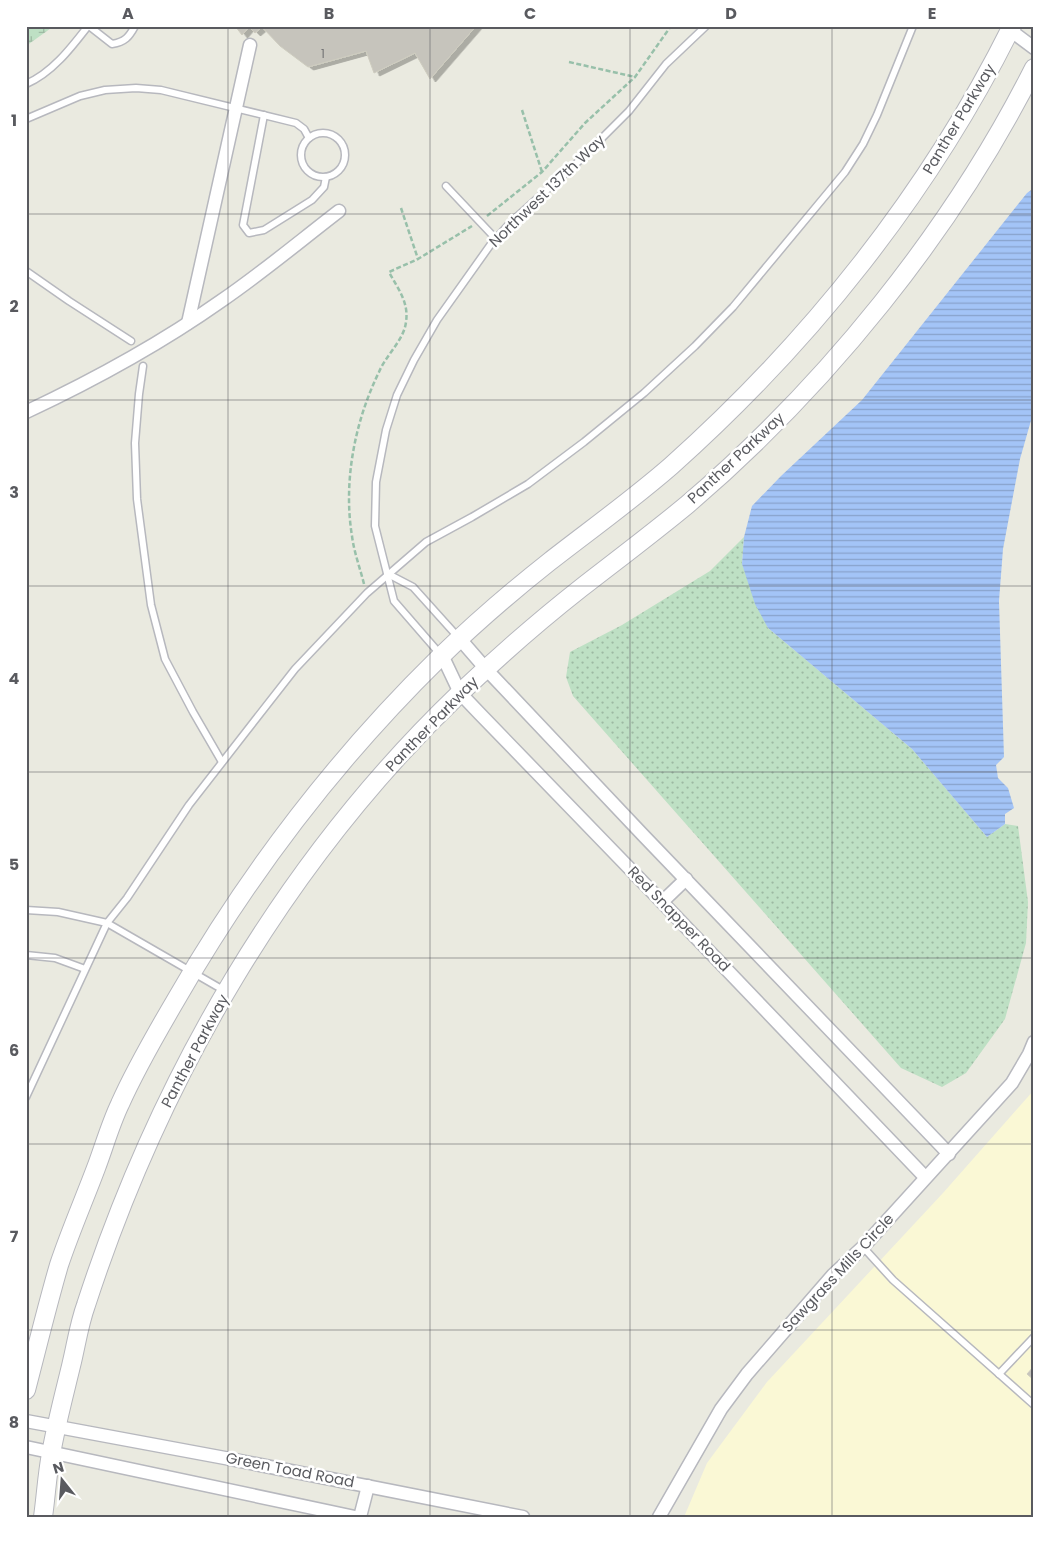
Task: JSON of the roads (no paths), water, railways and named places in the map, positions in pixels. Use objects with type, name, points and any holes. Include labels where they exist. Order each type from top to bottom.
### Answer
[{"type":"main road","name":"Panther Parkway","points":[[26,1390],[60,1263],[119,1105],[192,970],[250,880],[324,782],[387,711],[442,655],[533,576],[667,469],[721,420],[778,361],[844,286],[891,225],[954,132],[1009,27]]},
{"type":"main road","name":"Panther Parkway","points":[[43,1517],[51,1452],[84,1308],[139,1162],[185,1067],[226,991],[268,924],[316,857],[393,762],[460,693],[538,623],[696,496],[772,425],[824,370],[872,314],[927,242],[970,179],[1034,68]]},
{"type":"street","points":[[1009,27],[1034,48]]},
{"type":"street","points":[[188,323],[250,45]]},
{"type":"street","points":[[26,412],[146,350],[222,300],[339,211]]},
{"type":"street","points":[[460,639],[486,669],[949,1154]]},
{"type":"street","name":"Red Snapper Road","points":[[442,655],[460,693],[926,1177]]},
{"type":"street","points":[[662,902],[686,879]]},
{"type":"street","name":"Sawgrass Mills Circle","points":[[659,1517],[721,1409],[747,1374],[833,1275],[863,1247],[1012,1083],[1032,1056],[1034,1042]]},
{"type":"street","name":"Green Toad Road","points":[[26,1421],[523,1517]]},
{"type":"street","name":"Green Toad Road","points":[[26,1447],[355,1517]]},
{"type":"street","points":[[360,1517],[368,1486]]},
{"type":"lane","points":[[26,84],[38,79],[70,49],[89,26],[112,44],[123,43],[135,26]]},
{"type":"lane","name":"Northwest 137th Way","points":[[442,655],[394,602],[375,526],[376,482],[386,430],[397,395],[437,320],[496,239],[547,188],[580,160],[630,109],[666,64],[706,26]]},
{"type":"lane","points":[[26,1097],[107,923],[127,898],[189,805],[295,669],[367,593],[426,542],[528,484],[584,442],[650,388],[733,307],[845,172],[877,115],[913,26]]},
{"type":"lane","points":[[26,119],[80,96],[105,90],[128,88],[161,90],[296,123],[304,129],[309,138]]},
{"type":"lane","points":[[264,115],[243,225],[249,233],[264,230],[312,200],[324,187],[326,177]]},
{"type":"lane","points":[[324,133],[332,135],[339,140],[345,154],[344,162],[340,169],[326,177],[318,177],[311,174],[305,168],[301,152],[309,138],[316,134],[324,133]]},
{"type":"lane","points":[[446,186],[496,239]]},
{"type":"lane","points":[[26,271],[69,302],[131,341]]},
{"type":"lane","points":[[143,366],[136,443],[137,499],[151,605],[165,659],[197,720],[222,762]]},
{"type":"lane","points":[[388,574],[413,587],[460,639]]},
{"type":"lane","points":[[26,910],[58,912],[107,923],[226,991]]},
{"type":"lane","points":[[26,955],[55,958],[85,969]]},
{"type":"lane","points":[[863,1247],[893,1280],[1034,1405]]},
{"type":"lane","points":[[999,1374],[1034,1337]]},
{"type":"water","points":[[1034,188],[1034,410],[1020,459],[1003,549],[999,601],[1004,757],[996,765],[998,778],[1008,788],[1014,808],[1005,814],[1005,824],[987,837],[912,749],[768,628],[755,604],[742,564],[744,537],[752,506],[862,400],[1027,193]]}]
